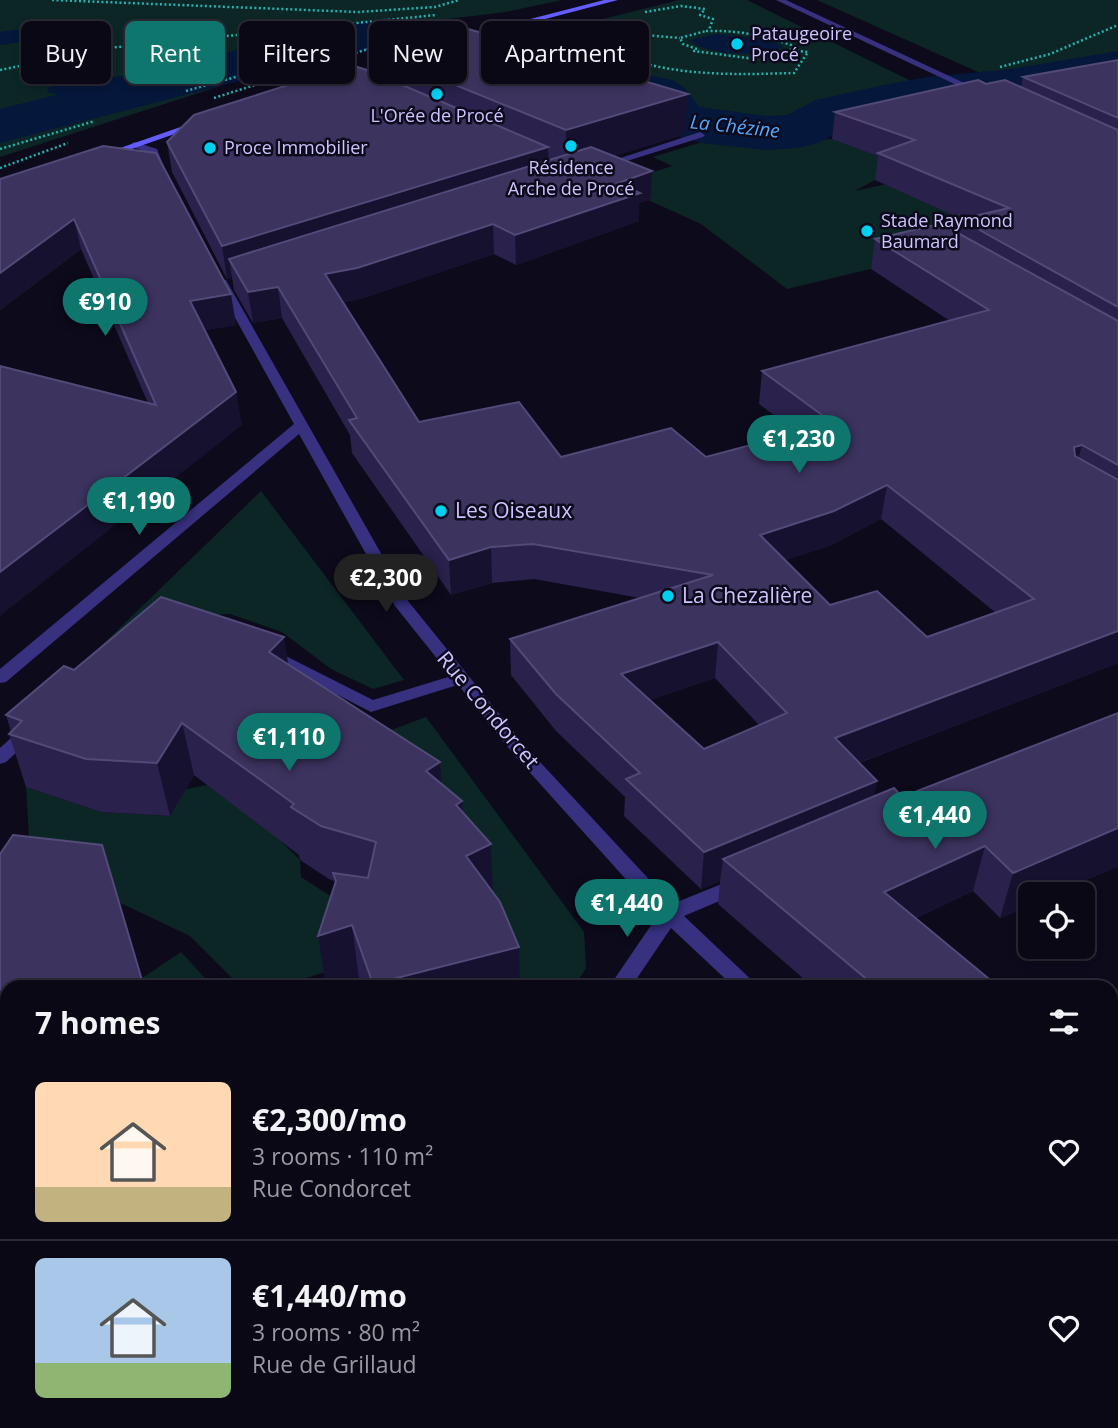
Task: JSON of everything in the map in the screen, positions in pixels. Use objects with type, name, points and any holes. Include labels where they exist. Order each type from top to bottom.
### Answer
[{"type":"main road","points":[[467,37],[614,0]]},
{"type":"main road","points":[[89,160],[206,122]]},
{"type":"street","points":[[780,0],[991,97]]},
{"type":"street","points":[[589,170],[700,135]]},
{"type":"street","points":[[135,145],[154,151],[171,187]]},
{"type":"street","name":"Rue Condorcet","points":[[209,260],[231,284],[301,425],[401,603],[522,752],[668,914],[740,980]]},
{"type":"street","points":[[0,678],[301,425]]},
{"type":"street","points":[[257,646],[371,706],[461,678]]},
{"type":"street","points":[[0,758],[40,721]]},
{"type":"street","points":[[625,980],[668,914],[754,878]]},
{"type":"path","points":[[52,0],[358,12],[435,7],[459,0]]},
{"type":"path","points":[[639,13],[681,6],[705,9],[700,15],[713,19],[709,30]]},
{"type":"path","points":[[355,24],[439,15]]},
{"type":"path","points":[[945,76],[1022,62],[1118,25]]},
{"type":"path","points":[[649,36],[680,38],[709,30],[768,36],[791,45],[791,50]]},
{"type":"path","points":[[0,70],[160,40],[239,33]]},
{"type":"path","points":[[649,62],[742,75],[794,73],[807,52],[791,50],[775,55],[735,56],[694,51],[697,49],[683,44],[680,38]]},
{"type":"path","points":[[213,98],[369,50]]},
{"type":"path","points":[[0,168],[71,142]]},
{"type":"green space","points":[[0,0],[562,0],[506,12],[431,21],[369,21],[369,42],[355,46],[355,21],[239,21],[239,80],[0,157]]},
{"type":"green space","points":[[679,0],[747,0],[917,84],[832,104],[786,127],[704,119],[674,83],[649,80],[649,21],[595,21]]},
{"type":"green space","points":[[817,0],[1118,0],[1118,59],[996,80]]},
{"type":"green space","points":[[832,139],[886,153],[875,180],[855,191],[982,163],[979,243],[787,289],[701,224],[615,185],[672,166],[653,157],[702,142]]},
{"type":"green space","points":[[261,491],[404,680],[373,689],[331,669],[282,632],[230,614],[181,616],[97,650]]},
{"type":"green space","points":[[426,717],[584,932],[586,968],[578,980],[510,980],[348,746]]},
{"type":"green space","points":[[213,784],[250,811],[300,860],[301,877],[349,908],[350,964],[300,980],[234,980],[190,936],[110,898],[32,888],[26,787],[101,812],[170,816],[186,789]]},
{"type":"green space","points":[[181,952],[207,980],[139,980]]},
{"type":"water","points":[[21,29],[21,42],[0,45],[0,32]]},
{"type":"water","name":"Pataugeoire Procé","points":[[717,34],[767,39],[783,47],[762,53],[720,52],[696,45],[690,40]]},
{"type":"water","points":[[239,59],[239,69],[225,73],[225,62]]},
{"type":"water","points":[[125,76],[125,84],[190,84],[115,107],[0,135],[0,120],[91,95],[68,97],[47,92],[49,87],[62,84],[111,84],[111,77]]},
{"type":"building","points":[[467,29],[481,33],[481,84],[649,82],[688,94],[566,130],[453,84],[467,84]]},
{"type":"building","points":[[1118,60],[1118,118],[1023,77]]},
{"type":"building","points":[[355,66],[369,71],[369,84],[400,84],[548,147],[222,246],[167,142],[194,115],[291,84],[355,84]]},
{"type":"building","points":[[978,80],[986,84],[1005,80],[1118,130],[1118,307],[967,223],[955,224],[956,232],[1118,321],[1118,465],[1082,445],[1074,447],[1075,456],[1118,480],[1118,631],[835,738],[877,781],[704,852],[626,779],[640,773],[556,694],[510,639],[713,575],[533,544],[491,547],[449,560],[349,420],[357,418],[278,287],[248,292],[229,259],[591,147],[652,171],[618,183],[640,193],[515,235],[493,224],[357,268],[325,274],[419,422],[519,402],[561,457],[671,428],[706,457],[833,423],[762,371],[989,310],[875,239],[1009,208],[878,153],[915,140],[835,112]],"holes":[[[887,485],[1034,599],[927,637],[877,591],[830,605],[760,535],[834,511]],[[718,642],[787,713],[704,749],[621,674]]]},
{"type":"building","points":[[103,146],[156,153],[231,294],[190,301],[236,392],[0,572],[0,366],[156,405],[74,219],[0,273],[0,179]]},
{"type":"building","points":[[161,597],[284,637],[269,652],[440,762],[426,771],[462,801],[456,805],[491,844],[466,856],[500,902],[519,947],[389,980],[372,980],[352,925],[318,936],[336,881],[333,873],[368,878],[376,842],[321,826],[291,807],[294,804],[182,723],[157,763],[86,759],[9,734],[22,721],[6,715],[64,666],[74,670]]},
{"type":"building","points":[[1118,713],[1118,828],[1013,873],[985,846],[884,892],[988,978],[984,980],[868,980],[723,859],[894,788],[902,797]]},
{"type":"building","points":[[13,835],[102,845],[142,980],[0,980],[0,854]]},
{"type":"waterway","name":"La Chézine","points":[[0,126],[329,42],[369,36]]},
{"type":"waterway","name":"La Chézine","points":[[607,84],[653,91],[666,100],[679,119],[702,126],[766,133],[798,131],[836,112],[884,101],[927,93],[1012,85],[1118,66]]},
{"type":"place","name":"Pataugeoire Procé","points":[[737,44]]},
{"type":"place","name":"L'Orée de Procé","points":[[437,94]]},
{"type":"place","name":"Résidence Arche de Procé","points":[[571,146]]},
{"type":"place","name":"Proce Immobilier","points":[[210,148]]},
{"type":"place","name":"Stade Raymond Baumard","points":[[867,231]]},
{"type":"place","name":"Les Oiseaux","points":[[441,511]]},
{"type":"place","name":"La Chezalière","points":[[668,596]]}]
